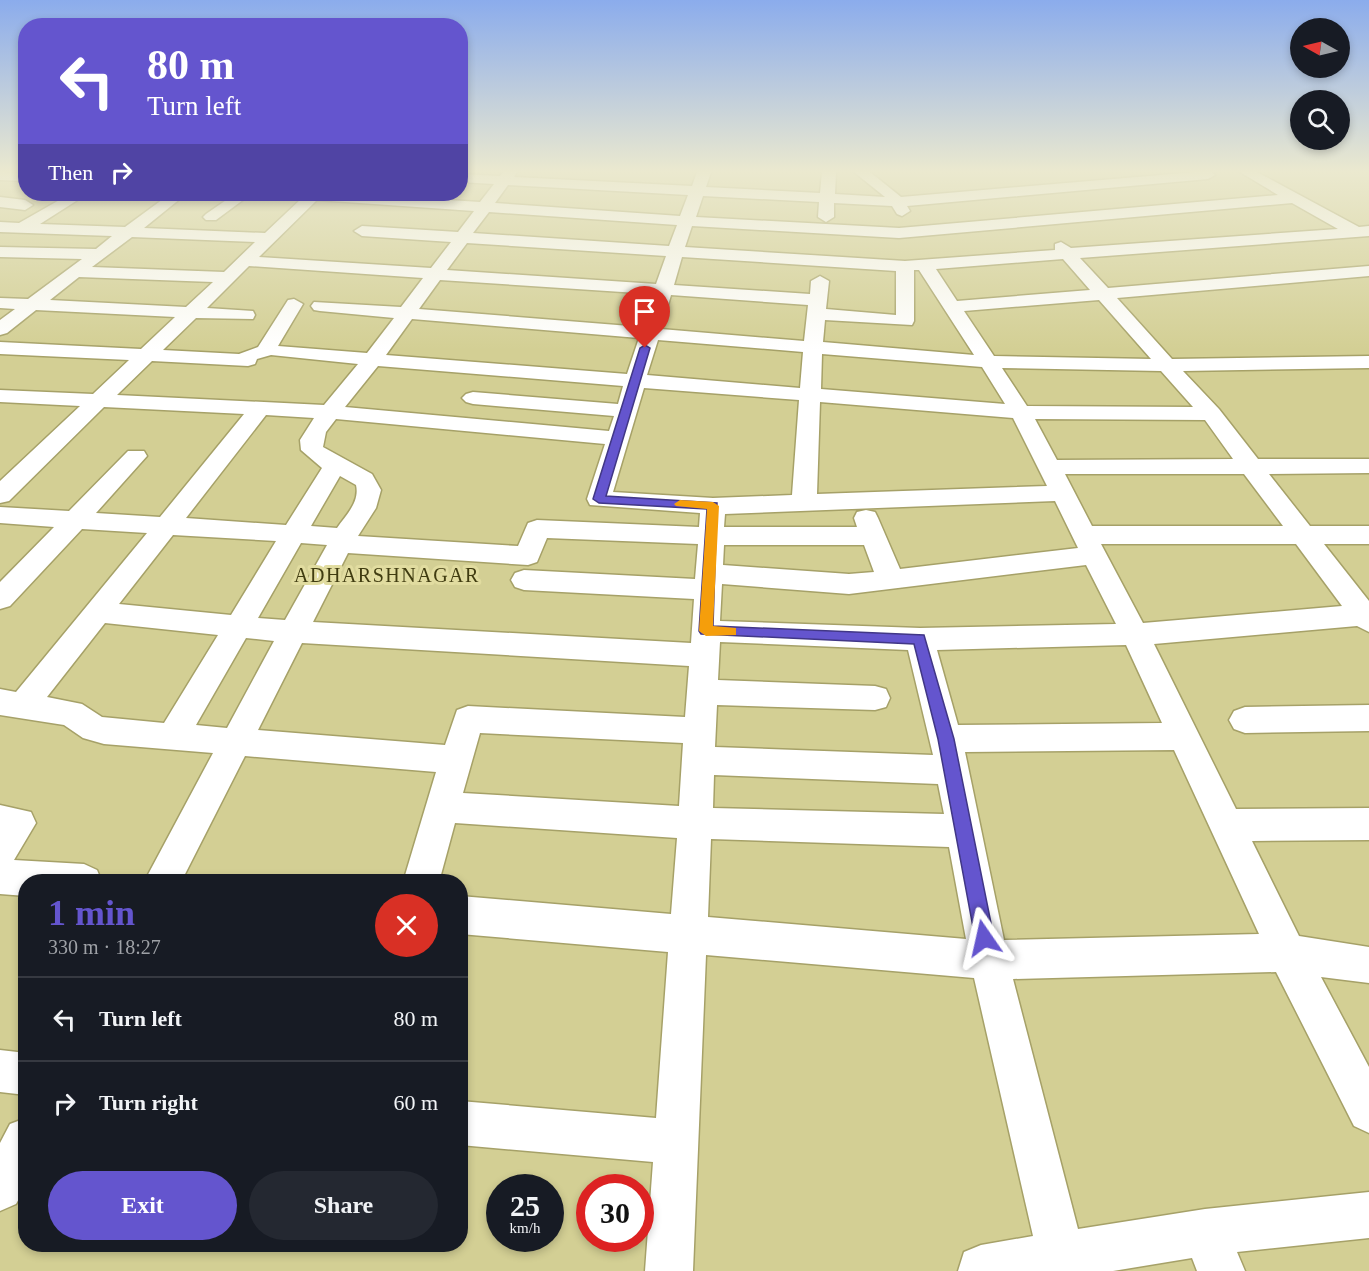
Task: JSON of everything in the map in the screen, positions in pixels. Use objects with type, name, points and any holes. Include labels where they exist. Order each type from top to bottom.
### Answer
[{"type":"street","points":[[114,231],[268,238]]},
{"type":"street","points":[[0,495],[274,231]]},
{"type":"street","points":[[366,231],[915,265],[1358,231]]},
{"type":"street","points":[[166,874],[342,540],[364,507],[369,490],[362,477],[335,465],[312,450],[310,446],[315,431],[407,313],[466,231]]},
{"type":"street","points":[[682,231],[599,499],[712,521],[872,536]]},
{"type":"street","points":[[804,503],[809,395],[825,231]]},
{"type":"street","points":[[897,231],[919,231]]},
{"type":"street","points":[[1045,231],[1070,255],[1211,414],[1367,616]]},
{"type":"street","points":[[0,329],[128,232]]},
{"type":"street","points":[[1303,236],[1365,274]]},
{"type":"street","points":[[0,252],[96,254]]},
{"type":"street","points":[[244,261],[663,290],[817,307],[905,321],[915,265]]},
{"type":"street","points":[[915,265],[952,307],[1021,412],[1135,634],[1287,953],[1369,1111]]},
{"type":"street","points":[[74,272],[227,277]]},
{"type":"street","points":[[952,307],[1365,274]]},
{"type":"street","points":[[511,321],[532,280]]},
{"type":"street","points":[[0,303],[246,315]]},
{"type":"street","points":[[0,348],[240,359],[265,351],[294,304]]},
{"type":"street","points":[[320,306],[988,362],[1167,364],[1369,362]]},
{"type":"street","points":[[279,352],[1021,412],[1211,414]]},
{"type":"street","points":[[3,398],[328,412],[617,438]]},
{"type":"street","points":[[473,398],[626,411]]},
{"type":"street","points":[[12,704],[98,612],[259,410]]},
{"type":"street","points":[[0,599],[73,519],[136,456]]},
{"type":"street","points":[[172,737],[335,465]]},
{"type":"street","points":[[0,514],[293,534],[528,556],[537,529],[712,521],[804,503],[861,501],[1055,480],[1251,467],[1369,466]]},
{"type":"street","points":[[861,501],[872,536],[891,580]]},
{"type":"street","points":[[669,1271],[712,521]]},
{"type":"street","points":[[524,580],[849,584],[891,580],[1089,545],[1304,535],[1369,535]]},
{"type":"street","points":[[98,612],[294,632],[705,643],[1135,634],[1367,616]]},
{"type":"street","points":[[920,639],[948,755],[989,960],[1062,1262]]},
{"type":"street","points":[[702,692],[875,698]]},
{"type":"street","points":[[12,704],[71,713],[94,729],[104,731],[456,760]]},
{"type":"street","points":[[1245,720],[1369,718]]},
{"type":"street","points":[[421,757],[468,719],[699,746],[948,755],[1184,736]]},
{"type":"street","points":[[423,874],[468,719]]},
{"type":"street","points":[[442,807],[694,823],[963,831]]},
{"type":"street","points":[[0,821],[19,823],[0,851]]},
{"type":"street","points":[[1226,825],[1369,824]]},
{"type":"street","points":[[0,877],[18,878]]},
{"type":"street","points":[[468,916],[989,960],[1287,953],[1368,968]]},
{"type":"street","points":[[0,1071],[18,1073]]},
{"type":"street","points":[[468,1124],[676,1142]]},
{"type":"street","points":[[0,1188],[18,1155]]},
{"type":"street","points":[[981,1269],[1213,1251],[1369,1215]]},
{"type":"slow traffic","points":[[680,504],[713,506],[706,631],[731,632]]},
{"type":"district","name":"ADHARSHNAGAR","points":[[387,575]]},
{"type":"route","points":[[645,348],[599,499],[713,506],[706,631],[920,639],[946,739],[950,770],[984,938]]}]
